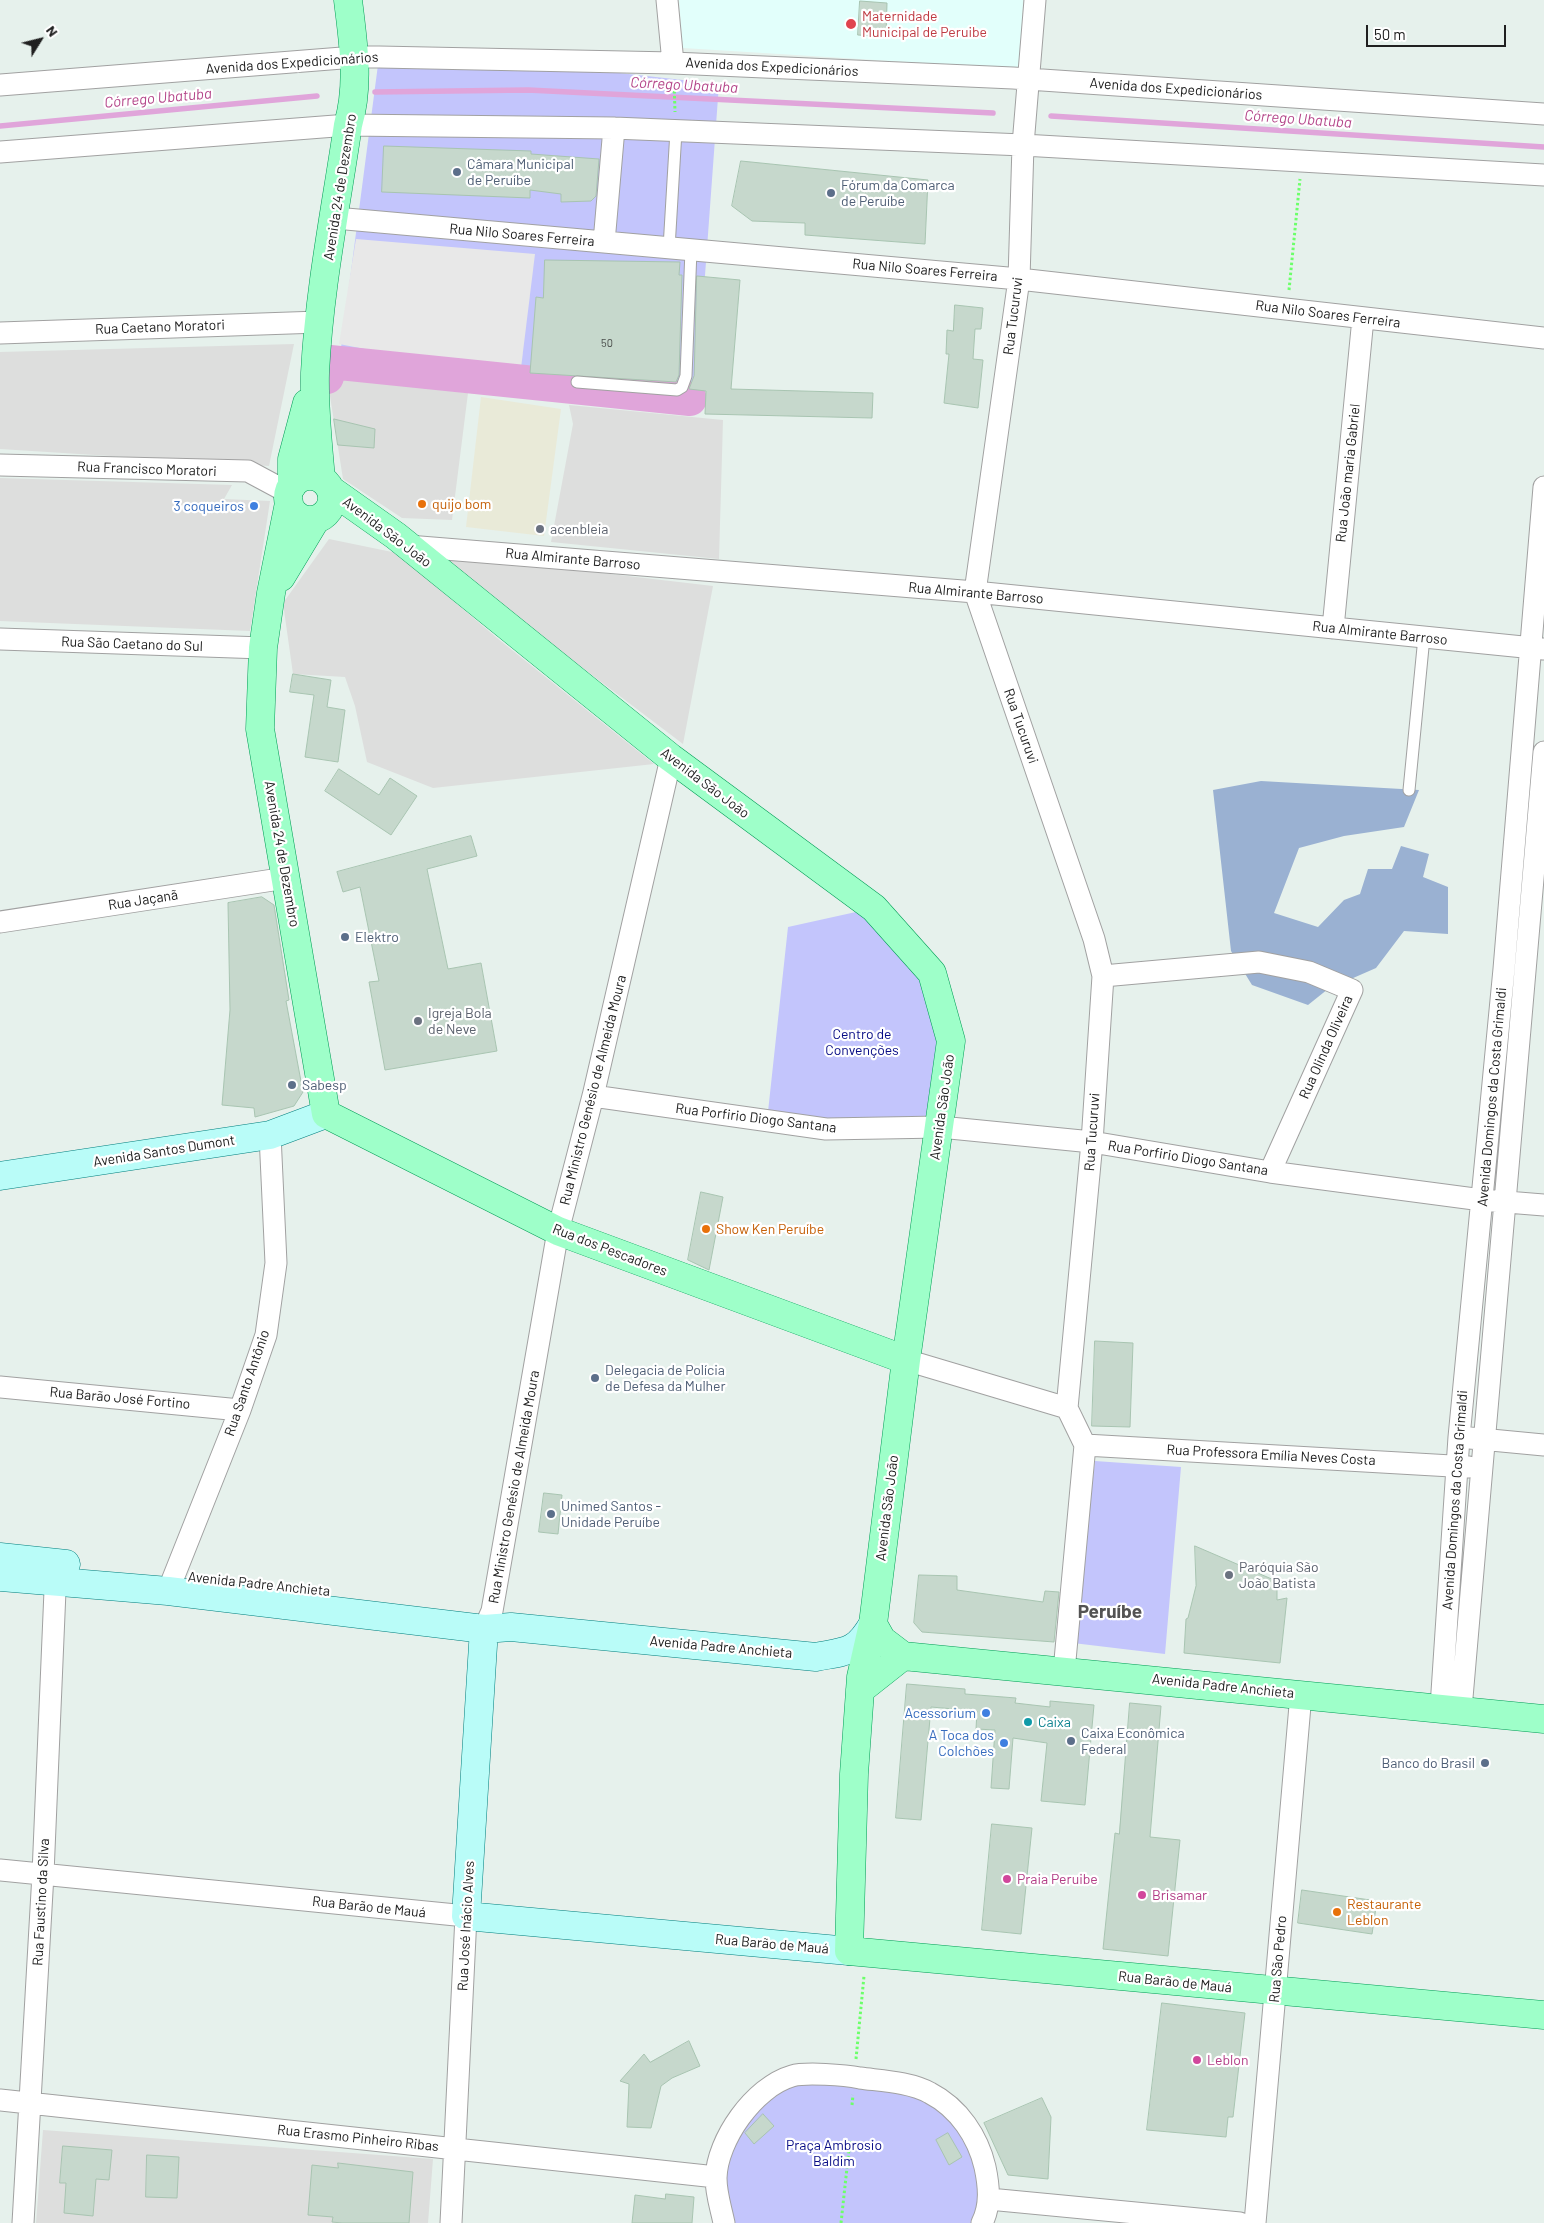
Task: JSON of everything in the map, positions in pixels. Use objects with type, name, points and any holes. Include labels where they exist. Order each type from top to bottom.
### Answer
[{"type":"main road","name":"Avenida 24 de Dezembro","points":[[326,485],[317,437],[315,375],[319,322],[348,125],[353,108],[355,57],[348,0]]},
{"type":"main road","name":"Avenida 24 de Dezembro","points":[[315,375],[292,459],[290,494],[271,594],[263,648],[260,729],[326,1114]]},
{"type":"main road","points":[[320,518],[331,505],[326,485],[315,477],[302,478],[290,494],[296,515],[302,519],[320,518],[402,541]]},
{"type":"main road","name":"Avenida São João","points":[[326,485],[402,541],[671,758],[874,908],[932,973],[952,1042],[906,1360],[873,1624],[860,1690],[854,1774],[858,1952]]},
{"type":"main road","name":"Avenida 24 de Dezembro","points":[[271,594],[320,518]]},
{"type":"main road","name":"Avenida Santos Dumont","points":[[0,1176],[270,1135],[326,1114]]},
{"type":"main road","name":"Rua dos Pescadores","points":[[326,1114],[558,1231],[906,1360]]},
{"type":"main road","name":"Avenida Padre Anchieta","points":[[0,1557],[56,1572],[171,1583],[496,1622],[816,1656],[850,1651],[865,1637],[873,1624]]},
{"type":"main road","name":"Avenida Padre Anchieta","points":[[0,1577],[56,1572]]},
{"type":"main road","name":"Rua José Inácio Alves","points":[[466,1916],[496,1622]]},
{"type":"main road","points":[[860,1690],[903,1656],[882,1640],[873,1624]]},
{"type":"main road","name":"Avenida Padre Anchieta","points":[[903,1656],[1451,1708],[1544,1719]]},
{"type":"main road","name":"Rua Barão de Mauá","points":[[466,1916],[1275,1992],[1544,2015]]},
{"type":"street","points":[[667,0],[674,69]]},
{"type":"street","name":"Rua Tucuruvi","points":[[1034,0],[1023,145],[1019,279],[976,592],[1094,939],[1103,976],[1092,1142],[1068,1408],[1085,1445]]},
{"type":"street","name":"Avenida dos Expedicionários","points":[[0,85],[355,57],[674,69],[1027,79],[1544,114]]},
{"type":"street","points":[[0,152],[348,125],[614,128],[676,125],[1544,175]]},
{"type":"street","points":[[604,242],[614,128]]},
{"type":"street","name":"Rua Nilo Soares Ferreira","points":[[335,218],[1019,279],[1544,338]]},
{"type":"street","name":"Rua João maria Gabriel","points":[[1333,628],[1363,318]]},
{"type":"street","name":"Rua Caetano Moratori","points":[[0,333],[319,322]]},
{"type":"street","name":"Rua Francisco Moratori","points":[[0,465],[248,471],[290,494]]},
{"type":"street","name":"Avenida Domingos da Costa Grimaldi","points":[[1451,1708],[1456,1465],[1482,1200],[1524,971],[1544,487]]},
{"type":"street","name":"Rua Almirante Barroso","points":[[402,541],[976,592],[1424,636],[1537,649]]},
{"type":"street","name":"Rua São Caetano do Sul","points":[[0,639],[263,648]]},
{"type":"street","name":"Avenida Domingos da Costa Grimaldi","points":[[1451,1708],[1483,1439],[1506,1202],[1524,971],[1544,752]]},
{"type":"street","name":"Rua Ministro Genésio de Almeida Moura","points":[[496,1622],[558,1231],[593,1096],[671,758]]},
{"type":"street","name":"Rua Jaçanã","points":[[0,922],[286,878]]},
{"type":"street","name":"Rua Olinda Oliveira","points":[[1103,976],[1259,962],[1309,972],[1352,990],[1270,1172]]},
{"type":"street","name":"Rua Porfirio Diogo Santana","points":[[593,1096],[826,1129],[940,1127],[1092,1142],[1270,1172],[1482,1200],[1544,1205]]},
{"type":"street","name":"Rua Santo Antônio","points":[[171,1583],[240,1410],[266,1335],[276,1263],[270,1135]]},
{"type":"street","points":[[906,1360],[1068,1408]]},
{"type":"street","name":"Rua Barão José Fortino","points":[[0,1387],[240,1410]]},
{"type":"street","points":[[1459,1437],[1544,1445]]},
{"type":"street","points":[[1064,1671],[1085,1445]]},
{"type":"street","name":"Rua Professora Emília Neves Costa","points":[[1085,1445],[1456,1465],[1480,1469]]},
{"type":"street","name":"Rua Faustino da Silva","points":[[23,2223],[43,1874],[56,1572]]},
{"type":"street","name":"Rua São Pedro","points":[[1255,2223],[1301,1694]]},
{"type":"street","name":"Rua Barão de Mauá","points":[[0,1870],[466,1916]]},
{"type":"street","name":"Rua José Inácio Alves","points":[[451,2223],[466,1916]]},
{"type":"street","points":[[724,2223],[717,2194],[716,2176],[720,2157],[735,2122],[760,2094],[792,2076],[854,2077],[899,2084],[930,2093],[959,2115],[980,2146],[988,2182],[989,2199],[982,2223]]},
{"type":"street","name":"Rua Erasmo Pinheiro Ribas","points":[[0,2100],[716,2176]]},
{"type":"street","points":[[989,2199],[1240,2223]]},
{"type":"lane","points":[[669,248],[676,125]]},
{"type":"lane","points":[[577,382],[677,390],[682,387],[686,376],[691,250]]},
{"type":"lane","points":[[1410,790],[1424,636]]},
{"type":"path","points":[[674,69],[676,125]]},
{"type":"path","points":[[1288,310],[1302,161]]},
{"type":"path","points":[[852,2105],[858,1952]]},
{"type":"path","points":[[842,2223],[850,2140]]},
{"type":"shaded area","name":"Maternidade Municipal de Peruibe","points":[[679,0],[1023,0],[1020,69],[683,48]]},
{"type":"shaded area","points":[[356,239],[535,254],[521,368],[370,350],[339,344]]},
{"type":"shaded area","points":[[294,344],[269,466],[0,449],[0,352]]},
{"type":"shaded area","points":[[327,377],[468,393],[452,520],[402,518],[343,479]]},
{"type":"shaded area","points":[[481,397],[561,409],[544,536],[466,527]]},
{"type":"shaded area","points":[[569,405],[723,420],[719,559],[551,542],[573,424]]},
{"type":"shaded area","points":[[0,478],[232,485],[224,499],[270,501],[250,631],[0,621]]},
{"type":"shaded area","points":[[329,539],[397,553],[497,638],[654,764],[433,788],[367,762],[355,706],[345,677],[293,674],[283,603]]},
{"type":"shaded area","points":[[431,553],[713,586],[683,744]]},
{"type":"shaded area","points":[[1261,781],[1419,790],[1404,827],[1344,836],[1299,848],[1274,913],[1318,927],[1344,900],[1360,894],[1368,869],[1392,869],[1401,846],[1429,854],[1423,877],[1448,887],[1448,934],[1404,931],[1376,968],[1328,989],[1308,1005],[1252,985],[1231,951],[1213,790]]},
{"type":"shaded area","points":[[43,2130],[433,2159],[428,2223],[36,2223]]},
{"type":"green space","points":[[379,57],[565,67],[719,84],[695,412],[339,363]]},
{"type":"green space","name":"Centro de Convenções","points":[[874,908],[932,973],[951,1041],[940,1127],[767,1121],[788,927]]},
{"type":"green space","points":[[1095,1461],[1181,1467],[1165,1654],[1073,1643]]},
{"type":"green space","name":"Praça Ambrosio Baldim","points":[[843,2082],[927,2099],[954,2120],[973,2149],[981,2183],[974,2223],[731,2223],[723,2177],[741,2126],[764,2100],[794,2083]]},
{"type":"building","points":[[860,1],[887,3],[886,37],[858,35]]},
{"type":"building","name":"Câmara Municipal de Peruíbe","points":[[384,146],[531,151],[531,154],[599,159],[596,196],[591,201],[561,202],[561,194],[530,190],[530,198],[382,192]]},
{"type":"building","name":"Fórum da Comarca de Peruíbe","points":[[741,161],[928,180],[925,244],[805,235],[805,223],[752,221],[732,206]]},
{"type":"building","points":[[545,260],[680,262],[679,275],[682,275],[679,375],[676,382],[530,373],[536,297],[543,298]]},
{"type":"building","points":[[697,276],[740,280],[731,389],[873,393],[872,418],[705,414],[706,391],[689,389],[694,376]]},
{"type":"building","points":[[955,305],[983,308],[981,329],[975,329],[973,359],[983,360],[978,408],[944,403],[949,354],[946,354],[947,330],[953,331]]},
{"type":"building","points":[[334,419],[375,429],[374,448],[338,445]]},
{"type":"building","points":[[293,674],[331,680],[327,707],[345,710],[338,762],[305,757],[314,695],[290,692]]},
{"type":"building","points":[[339,769],[379,795],[390,778],[417,796],[391,835],[325,791]]},
{"type":"building","points":[[471,836],[477,856],[427,869],[448,969],[481,963],[497,1051],[385,1070],[369,982],[379,981],[360,887],[343,892],[337,872]]},
{"type":"building","points":[[262,897],[274,905],[289,1000],[286,1001],[303,1092],[294,1106],[255,1117],[254,1108],[222,1105],[230,1010],[228,903]]},
{"type":"building","name":"Show Ken Peruíbe","points":[[701,1192],[723,1197],[709,1270],[688,1260]]},
{"type":"building","points":[[1095,1341],[1133,1343],[1130,1427],[1092,1426]]},
{"type":"building","name":"Unimed Santos - Unidade Peruíbe","points":[[544,1493],[562,1495],[558,1534],[539,1532]]},
{"type":"building","points":[[1195,1546],[1274,1580],[1277,1585],[1277,1600],[1287,1598],[1280,1663],[1184,1653],[1186,1619],[1188,1618],[1196,1586]]},
{"type":"building","points":[[919,1575],[957,1576],[957,1590],[1043,1602],[1045,1591],[1059,1592],[1054,1642],[922,1632],[914,1623]]},
{"type":"building","points":[[907,1684],[965,1689],[965,1694],[1016,1698],[1015,1703],[1050,1707],[1050,1701],[1094,1705],[1085,1805],[1041,1801],[1047,1743],[1013,1738],[1009,1789],[991,1788],[995,1730],[976,1729],[977,1711],[931,1707],[921,1820],[896,1818]]},
{"type":"building","name":"Brisamar","points":[[1130,1703],[1161,1706],[1150,1837],[1180,1840],[1168,1956],[1103,1949],[1115,1833],[1119,1834]]},
{"type":"building","name":"Praia Peruibe","points":[[992,1824],[1032,1828],[1021,1934],[982,1930]]},
{"type":"building","name":"Restaurante Leblon","points":[[1302,1890],[1377,1901],[1372,1934],[1298,1923]]},
{"type":"building","name":"Leblon","points":[[1162,2003],[1245,2013],[1233,2117],[1228,2117],[1226,2137],[1147,2130]]},
{"type":"building","points":[[689,2041],[700,2066],[672,2078],[661,2086],[651,2128],[627,2127],[629,2084],[620,2081],[644,2054],[650,2062]]},
{"type":"building","points":[[1042,2098],[1051,2117],[1048,2179],[1008,2175],[984,2123]]},
{"type":"building","points":[[763,2114],[774,2126],[754,2144],[745,2133]]},
{"type":"building","points":[[948,2133],[962,2157],[949,2165],[936,2140]]},
{"type":"building","points":[[63,2146],[112,2150],[109,2180],[96,2179],[93,2216],[64,2213],[66,2183],[60,2183]]},
{"type":"building","points":[[147,2155],[179,2157],[177,2198],[146,2197]]},
{"type":"building","points":[[338,2163],[413,2172],[409,2223],[342,2223],[332,2222],[333,2217],[308,2215],[312,2165],[338,2168]]},
{"type":"building","points":[[666,2194],[694,2197],[692,2223],[632,2223],[635,2195],[665,2199]]},
{"type":"waterway","name":"Córrego Ubatuba","points":[[375,92],[528,90],[993,113]]},
{"type":"waterway","name":"Córrego Ubatuba","points":[[0,126],[317,96]]},
{"type":"waterway","name":"Córrego Ubatuba","points":[[1051,116],[1544,147]]},
{"type":"waterway","points":[[327,377],[330,362],[690,399]]},
{"type":"place","name":"Maternidade Municipal de Peruibe","points":[[851,24]]},
{"type":"place","name":"Câmara Municipal de Peruíbe","points":[[457,172]]},
{"type":"place","name":"Fórum da Comarca de Peruíbe","points":[[831,193]]},
{"type":"place","name":"quijo bom","points":[[422,504]]},
{"type":"place","name":"3 coqueiros","points":[[254,506]]},
{"type":"place","name":"acenbleia","points":[[540,529]]},
{"type":"place","name":"Elektro","points":[[345,937]]},
{"type":"place","name":"Igreja Bola de Neve","points":[[418,1021]]},
{"type":"place","name":"Sabesp","points":[[292,1085]]},
{"type":"place","name":"Show Ken Peruíbe","points":[[706,1229]]},
{"type":"place","name":"Delegacia de Polícia de Defesa da Mulher","points":[[595,1378]]},
{"type":"place","name":"Unimed Santos - Unidade Peruíbe","points":[[551,1514]]},
{"type":"place","name":"Paróquia São João Batista","points":[[1229,1575]]},
{"type":"place","name":"Acessorium","points":[[986,1713]]},
{"type":"place","name":"Caixa","points":[[1028,1722]]},
{"type":"place","name":"Caixa Econômica Federal","points":[[1071,1741]]},
{"type":"place","name":"A Toca dos Colchões","points":[[1004,1743]]},
{"type":"place","name":"Banco do Brasil","points":[[1485,1763]]},
{"type":"place","name":"Praia Peruibe","points":[[1007,1879]]},
{"type":"place","name":"Brisamar","points":[[1142,1895]]},
{"type":"place","name":"Restaurante Leblon","points":[[1337,1912]]},
{"type":"place","name":"Leblon","points":[[1197,2060]]},
{"type":"district","name":"Peruíbe","points":[[1110,1612]]}]
